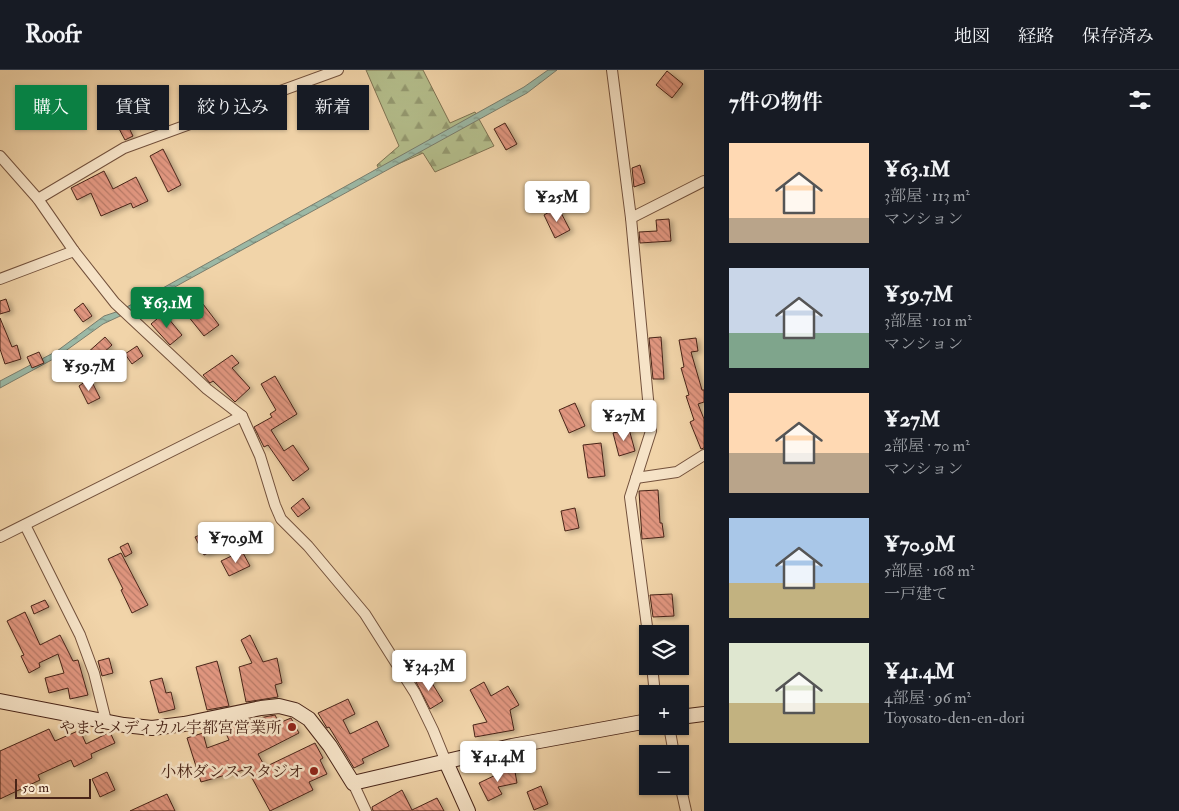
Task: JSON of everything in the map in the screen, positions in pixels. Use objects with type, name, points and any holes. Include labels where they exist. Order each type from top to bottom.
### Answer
[{"type":"main road","points":[[0,701],[104,721],[152,728],[279,706],[294,710],[309,719],[330,746],[353,783],[522,744],[639,723]]},
{"type":"main road","points":[[689,715],[704,714]]},
{"type":"main road","points":[[446,762],[468,811]]},
{"type":"street","points":[[38,199],[124,148],[338,70]]},
{"type":"street","points":[[612,70],[631,218],[651,431],[630,497],[647,625]]},
{"type":"street","points":[[0,156],[38,199],[74,251],[115,303],[207,389],[242,416],[260,456],[281,520],[308,546],[365,614],[415,693],[434,730],[446,762]]},
{"type":"street","points":[[631,218],[704,181]]},
{"type":"street","points":[[0,279],[74,251]]},
{"type":"street","points":[[0,538],[242,416]]},
{"type":"street","points":[[636,478],[677,472],[704,455]]},
{"type":"street","points":[[25,525],[80,635],[94,673],[105,717],[104,721]]},
{"type":"street","points":[[353,783],[366,811]]},
{"type":"street","points":[[682,795],[686,811]]},
{"type":"green space","points":[[366,70],[423,70],[450,123],[475,112],[494,146],[435,172],[423,153],[380,172],[377,165],[399,146]]},
{"type":"water","points":[[548,70],[557,70],[527,93],[133,310],[103,324],[57,357],[0,388],[0,381],[57,351],[104,316],[119,311],[161,289],[524,87]]},
{"type":"building","points":[[667,71],[683,84],[672,98],[656,85]]},
{"type":"building","points":[[505,123],[517,144],[506,150],[494,129]]},
{"type":"building","points":[[120,130],[130,130],[133,136],[125,140]]},
{"type":"building","points":[[163,149],[181,185],[168,192],[150,156]]},
{"type":"building","points":[[640,165],[645,183],[634,187],[632,168]]},
{"type":"building","points":[[104,171],[113,189],[136,177],[148,201],[133,208],[131,203],[101,216],[91,193],[77,200],[71,188]]},
{"type":"building","points":[[558,207],[570,230],[555,238],[544,215]]},
{"type":"building","points":[[669,219],[671,241],[640,243],[639,232],[657,231],[656,220]]},
{"type":"building","points":[[6,299],[10,311],[0,314],[0,301]]},
{"type":"building","points":[[83,303],[92,316],[83,322],[74,310]]},
{"type":"building","points":[[203,304],[219,325],[204,336],[188,316]]},
{"type":"building","points":[[164,313],[182,335],[170,345],[151,324]]},
{"type":"building","points":[[0,318],[12,347],[17,345],[21,359],[5,364],[0,349]]},
{"type":"building","points":[[105,337],[112,345],[93,362],[86,354]]},
{"type":"building","points":[[661,337],[664,379],[653,379],[649,338]]},
{"type":"building","points":[[696,338],[698,351],[691,352],[702,390],[704,390],[704,402],[698,404],[704,419],[704,448],[701,449],[690,422],[694,420],[686,396],[689,395],[681,368],[684,367],[679,340]]},
{"type":"building","points":[[137,346],[143,356],[132,364],[125,354]]},
{"type":"building","points":[[39,352],[44,363],[32,368],[27,357]]},
{"type":"building","points":[[232,355],[239,363],[232,368],[250,388],[235,402],[213,381],[210,383],[203,375]]},
{"type":"building","points":[[75,366],[80,373],[74,379],[68,371]]},
{"type":"building","points":[[275,376],[297,414],[271,430],[284,451],[293,445],[309,469],[293,481],[268,445],[264,447],[254,427],[272,417],[270,414],[276,410],[261,384]]},
{"type":"building","points":[[91,380],[100,398],[88,404],[79,386]]},
{"type":"building","points":[[575,403],[585,426],[569,433],[559,410]]},
{"type":"building","points":[[629,429],[635,451],[619,456],[613,433]]},
{"type":"building","points":[[601,443],[605,476],[588,478],[583,445]]},
{"type":"building","points":[[658,490],[660,523],[662,523],[664,537],[642,539],[639,491]]},
{"type":"building","points":[[303,498],[310,508],[298,517],[291,508]]},
{"type":"building","points":[[575,508],[579,528],[565,531],[561,511]]},
{"type":"building","points":[[213,529],[222,546],[204,555],[195,537]]},
{"type":"building","points":[[128,543],[132,553],[125,557],[120,547]]},
{"type":"building","points":[[242,551],[250,566],[229,576],[221,561]]},
{"type":"building","points":[[121,553],[148,605],[132,613],[121,590],[123,589],[108,559]]},
{"type":"building","points":[[672,594],[674,616],[653,617],[650,595]]},
{"type":"building","points":[[45,600],[49,607],[34,614],[31,606]]},
{"type":"building","points":[[25,612],[40,645],[60,635],[73,661],[78,660],[88,695],[70,699],[68,688],[49,693],[45,678],[64,673],[58,654],[39,663],[40,667],[29,673],[21,656],[24,655],[7,621]]},
{"type":"building","points":[[250,635],[263,662],[277,658],[282,683],[275,685],[278,697],[246,702],[239,667],[252,663],[241,640]]},
{"type":"building","points":[[109,658],[113,673],[102,676],[98,661]]},
{"type":"building","points":[[217,661],[229,706],[207,710],[196,667]]},
{"type":"building","points":[[427,675],[443,701],[430,709],[416,682]]},
{"type":"building","points":[[162,678],[166,693],[171,692],[175,709],[159,713],[150,681]]},
{"type":"building","points":[[484,682],[491,696],[508,686],[519,705],[510,710],[514,730],[475,737],[473,725],[487,722],[470,690]]},
{"type":"building","points":[[348,699],[355,714],[343,720],[350,734],[377,721],[389,746],[362,759],[364,763],[354,768],[329,727],[327,728],[318,713]]},
{"type":"building","points":[[275,715],[279,723],[291,718],[299,733],[258,754],[265,767],[315,743],[323,758],[320,760],[327,774],[309,782],[313,790],[270,811],[247,769],[201,782],[187,738],[203,733],[207,748],[229,740],[222,725]]},
{"type":"building","points":[[49,729],[55,741],[80,730],[86,744],[110,732],[115,743],[91,754],[92,758],[74,767],[71,760],[38,775],[40,780],[0,799],[0,751]]},
{"type":"building","points":[[514,766],[517,783],[498,787],[502,794],[488,801],[479,783],[502,772],[502,769]]},
{"type":"building","points":[[107,772],[115,790],[100,797],[92,779]]},
{"type":"building","points":[[541,786],[548,804],[534,810],[527,792]]},
{"type":"building","points":[[402,790],[412,810],[437,798],[444,811],[373,811],[372,807]]},
{"type":"building","points":[[167,794],[175,811],[130,811]]},
{"type":"place","name":"やまとメディカル宇都宮営業所","points":[[292,727]]},
{"type":"place","name":"小林ダンススタジオ","points":[[314,771]]}]
